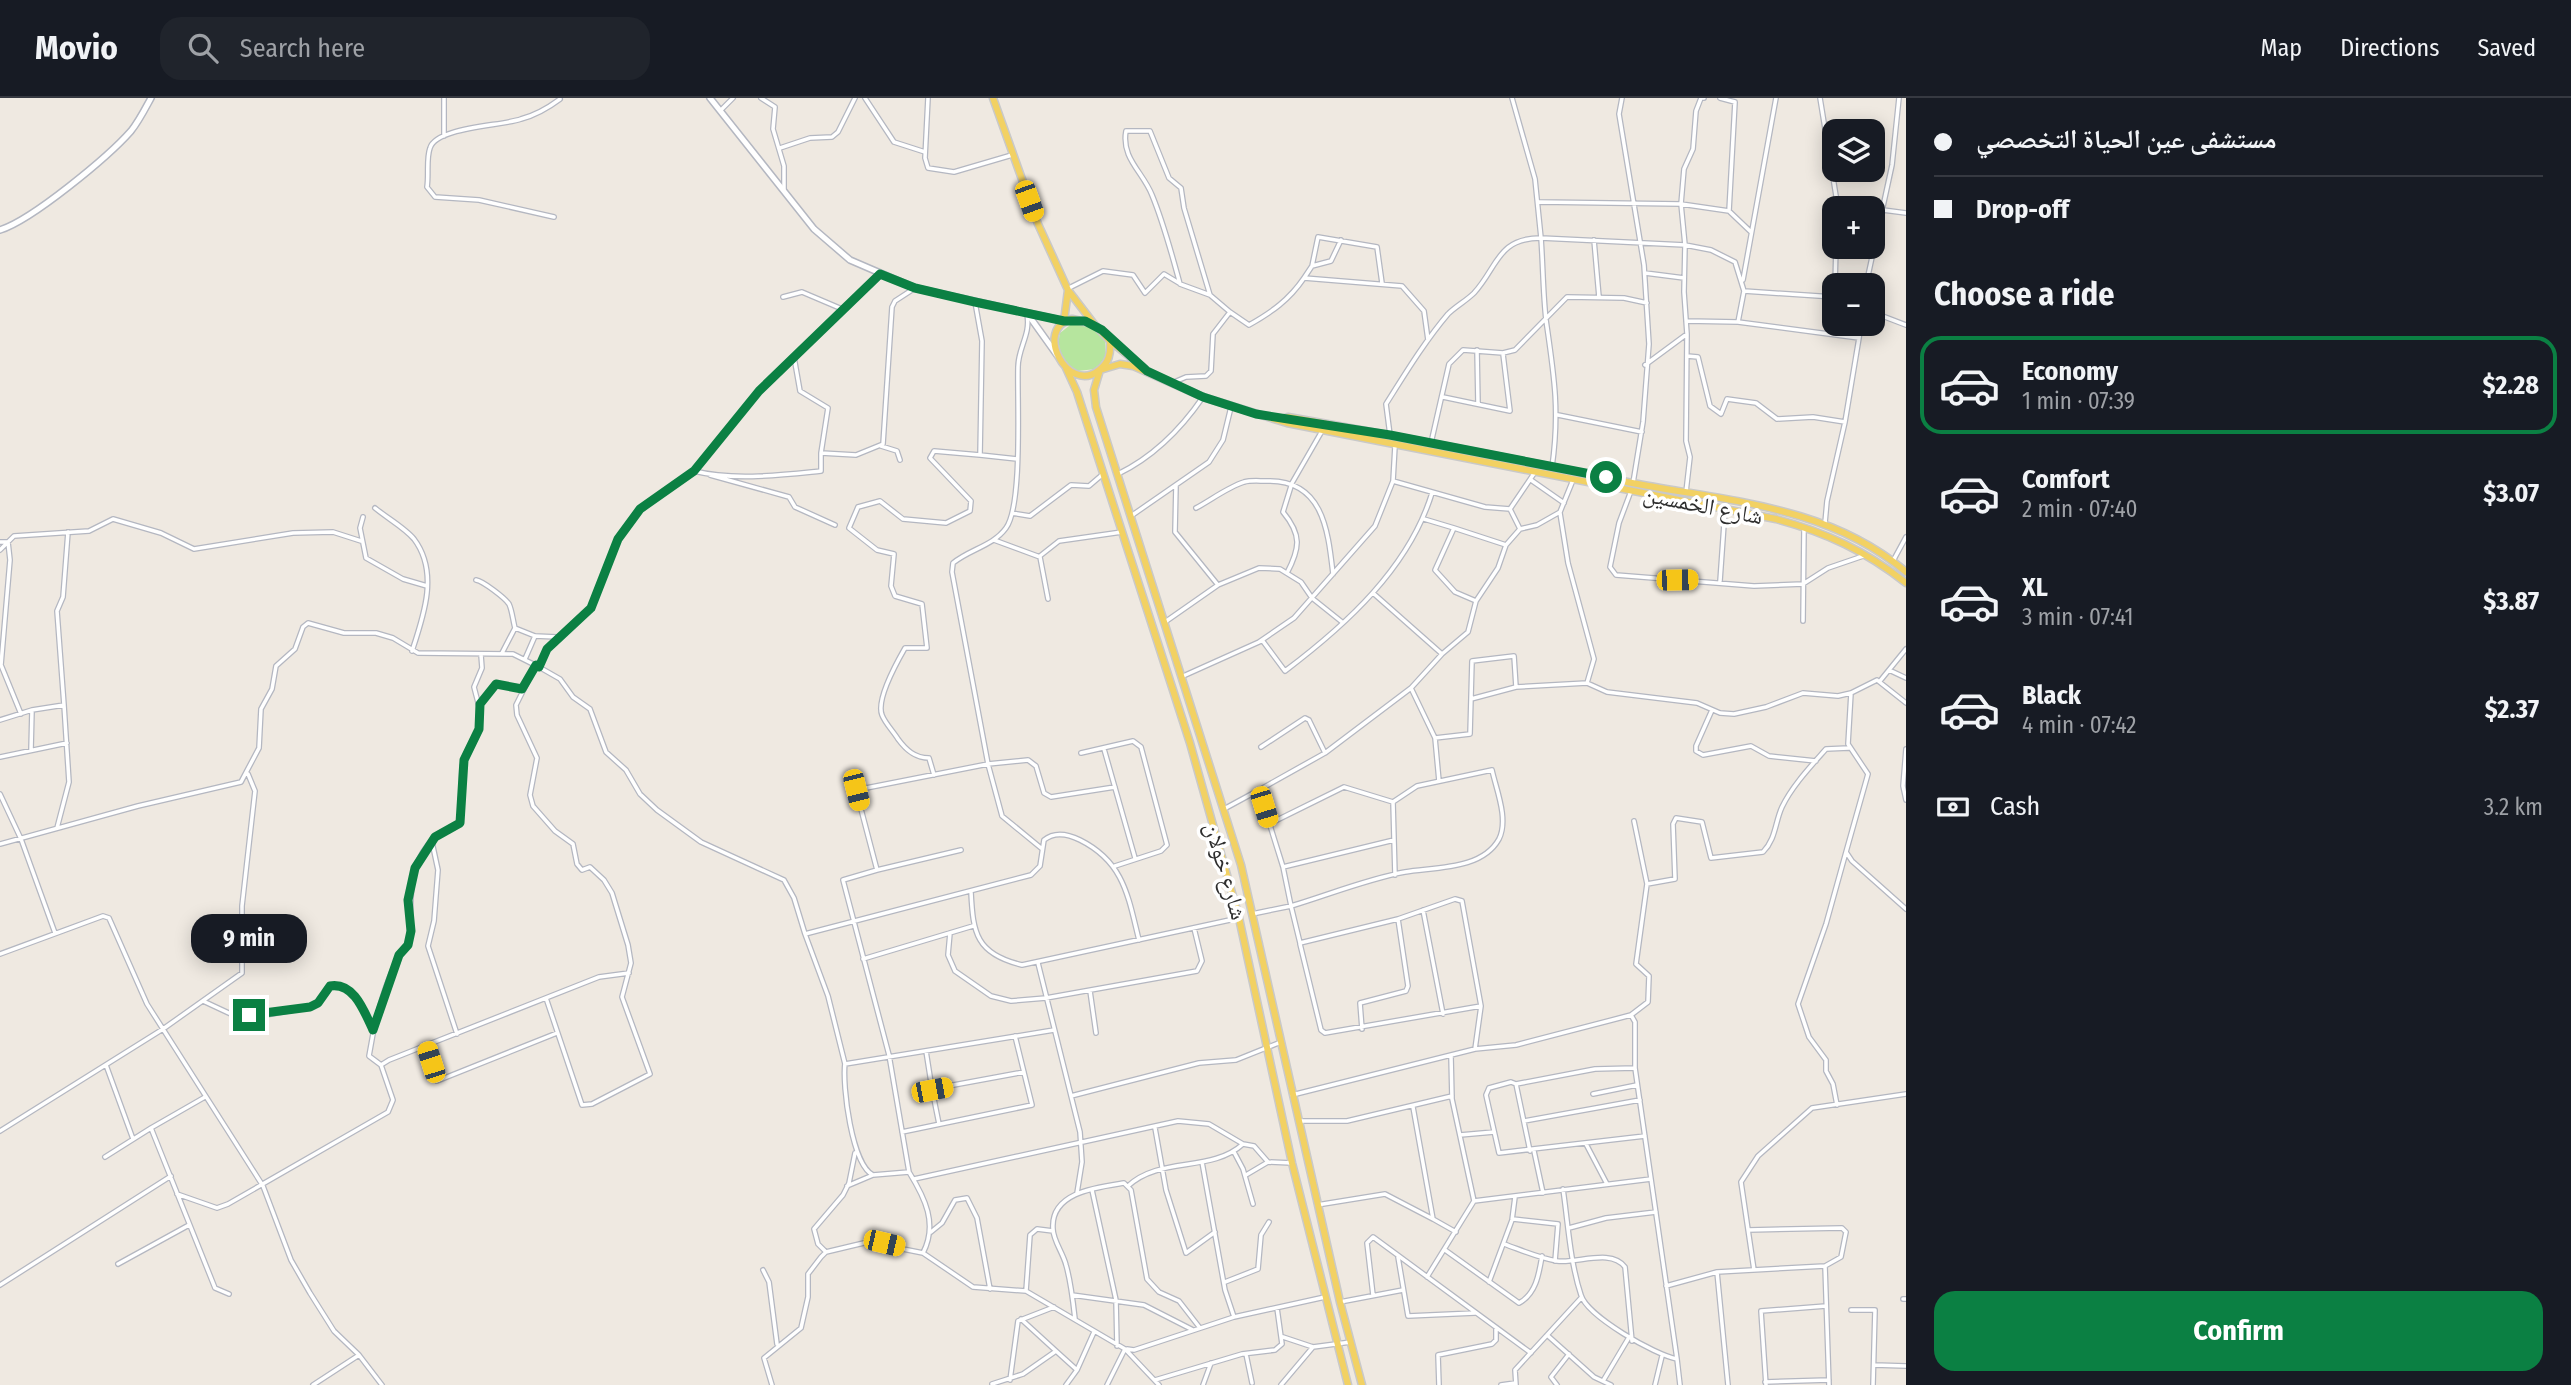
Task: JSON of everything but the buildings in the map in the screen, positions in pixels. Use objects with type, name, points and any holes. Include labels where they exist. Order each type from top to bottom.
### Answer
[{"type":"main road","points":[[993,98],[1038,225],[1068,290],[1111,341],[1109,358],[1100,370],[1083,376],[1066,368],[1057,355],[1055,336],[1064,321],[1068,290]]},
{"type":"main road","points":[[1064,321],[1078,319],[1094,324]]},
{"type":"main road","name":"شارع الخمسين","points":[[1111,341],[1147,371]]},
{"type":"main road","name":"شارع الخمسين","points":[[1100,370],[1126,364],[1231,407],[1322,430],[1804,527],[1839,539],[1868,555],[1906,583]]},
{"type":"main road","name":"شارع خولان","points":[[1066,368],[1077,391],[1189,743],[1239,918],[1292,1163],[1348,1385]]},
{"type":"main road","name":"شارع خولان","points":[[1100,370],[1094,399],[1224,809],[1252,914],[1317,1205],[1362,1385]]},
{"type":"main road","name":"شارع الخمسين","points":[[1282,419],[1390,435],[1778,509],[1843,531],[1893,561],[1906,572]]},
{"type":"main road","points":[[1665,489],[1665,498]]},
{"type":"main road","points":[[1839,539],[1843,531]]},
{"type":"main road","points":[[1189,743],[1202,742]]},
{"type":"street","points":[[0,230],[26,218],[114,147],[132,130],[151,98]]},
{"type":"street","points":[[444,98],[444,136]]},
{"type":"street","points":[[710,98],[814,229],[850,260],[915,288],[1064,321]]},
{"type":"street","points":[[721,110],[733,98]]},
{"type":"street","points":[[761,98],[775,107],[773,129],[784,166],[783,190]]},
{"type":"street","points":[[779,148],[810,138],[832,137],[838,132],[855,98]]},
{"type":"street","points":[[865,98],[894,142],[925,152]]},
{"type":"street","points":[[928,98],[925,152],[928,168],[940,172],[967,169],[1013,155]]},
{"type":"street","points":[[1512,98],[1539,202],[1546,319],[1555,365],[1558,415],[1550,475]]},
{"type":"street","points":[[1622,98],[1619,114],[1645,273],[1649,344],[1645,365],[1642,432],[1633,483]]},
{"type":"street","points":[[1686,492],[1690,457],[1686,441],[1687,334],[1685,244],[1681,204],[1684,169],[1693,149],[1696,111],[1701,98],[1704,98]]},
{"type":"street","points":[[1720,98],[1735,102],[1729,211]]},
{"type":"street","points":[[1742,282],[1776,98]]},
{"type":"street","points":[[1820,98],[1837,196]]},
{"type":"street","points":[[1885,196],[1899,98]]},
{"type":"street","points":[[554,217],[473,199],[444,199],[430,195],[426,187],[429,149],[444,136],[473,127],[492,127],[522,120],[546,110],[560,99]]},
{"type":"street","points":[[1181,285],[1152,193],[1132,164],[1124,144],[1126,131],[1150,131],[1170,178],[1181,188],[1184,208],[1210,295]]},
{"type":"street","points":[[1539,202],[1681,204],[1729,211],[1751,232]]},
{"type":"street","points":[[1885,209],[1906,213]]},
{"type":"street","points":[[1068,290],[1103,271],[1133,275],[1145,293],[1164,274],[1181,285],[1210,295],[1249,325],[1276,310],[1292,295],[1312,266],[1318,237],[1377,247],[1382,282]]},
{"type":"street","points":[[1390,435],[1386,404],[1428,340],[1450,312],[1475,292],[1501,252],[1520,239],[1541,237],[1685,244],[1711,250],[1735,262],[1744,291],[1738,322]]},
{"type":"street","points":[[1312,266],[1331,261],[1340,240]]},
{"type":"street","points":[[1594,240],[1600,297]]},
{"type":"street","points":[[1645,273],[1684,278]]},
{"type":"street","points":[[546,998],[582,1105],[592,1104],[643,1080],[650,1074],[622,997],[631,962],[612,893],[604,880],[590,867],[582,870],[576,864],[573,844],[555,831],[533,806],[530,795],[537,758],[517,715],[522,689],[547,649],[591,608],[618,539],[640,509],[694,471],[759,391],[880,274]]},
{"type":"street","points":[[1304,278],[1382,282],[1402,286],[1423,311],[1428,340]]},
{"type":"street","points":[[821,453],[856,455],[883,444],[892,307],[895,300],[915,288]]},
{"type":"street","points":[[1744,291],[1822,295]]},
{"type":"street","points":[[783,297],[802,292],[842,309]]},
{"type":"street","points":[[1431,443],[1449,364],[1454,356],[1463,350],[1503,353],[1515,350],[1567,297],[1600,297],[1647,303]]},
{"type":"street","points":[[975,302],[982,341],[980,455]]},
{"type":"street","points":[[1172,383],[1186,377],[1206,376],[1210,371],[1213,334],[1230,312]]},
{"type":"street","points":[[1027,313],[1057,355]]},
{"type":"street","points":[[1027,313],[1029,326],[1018,366],[1018,459],[1012,513],[1007,527],[994,540],[957,559],[953,563],[952,572],[988,764],[1002,816],[1041,849]]},
{"type":"street","points":[[1885,317],[1906,325]]},
{"type":"street","points":[[1686,321],[1738,322],[1859,338],[1845,422],[1827,500],[1825,523]]},
{"type":"street","points":[[1645,365],[1687,334]]},
{"type":"street","points":[[1477,350],[1478,405]]},
{"type":"street","points":[[1443,397],[1510,411],[1503,353]]},
{"type":"street","points":[[1687,356],[1698,357],[1710,406],[1721,414],[1727,399],[1756,404],[1777,419],[1812,417],[1845,422]]},
{"type":"street","points":[[708,474],[781,475],[821,471],[828,408],[800,391],[794,357]]},
{"type":"street","points":[[1118,474],[1137,464],[1168,439],[1188,419],[1203,397]]},
{"type":"street","points":[[1131,516],[1209,462],[1223,440],[1231,407]]},
{"type":"street","points":[[1558,415],[1642,432]]},
{"type":"street","points":[[1287,573],[1298,552],[1299,537],[1283,512],[1292,483],[1322,430]]},
{"type":"street","points":[[1181,677],[1262,640],[1294,618],[1375,526],[1392,481],[1395,444]]},
{"type":"street","points":[[879,445],[897,451],[900,460]]},
{"type":"street","points":[[933,775],[929,758],[918,758],[902,745],[881,715],[881,705],[892,672],[905,648],[927,648],[922,604],[895,596],[891,586],[894,554],[877,550],[849,528],[858,507],[880,501],[903,519],[946,523],[970,511],[971,501],[930,458],[934,451],[1018,459]]},
{"type":"street","points":[[694,471],[789,496],[795,508],[835,525]]},
{"type":"street","points":[[1510,509],[1535,472]]},
{"type":"street","points":[[1012,513],[1030,516],[1071,485],[1089,486],[1103,474]]},
{"type":"street","points":[[1531,479],[1564,503]]},
{"type":"street","points":[[1573,480],[1560,512],[1568,563],[1594,659],[1587,683]]},
{"type":"street","points":[[1392,481],[1485,507],[1510,509]]},
{"type":"street","points":[[1196,509],[1245,482],[1292,483],[1311,497],[1321,513],[1330,541],[1333,575]]},
{"type":"street","points":[[1176,485],[1175,532],[1219,585]]},
{"type":"street","points":[[1631,491],[1619,523],[1611,571],[1616,575],[1754,586],[1803,584],[1828,568],[1868,555]]},
{"type":"street","points":[[1262,640],[1285,671],[1343,623],[1393,569],[1424,519],[1432,493]]},
{"type":"street","points":[[375,508],[413,537],[425,557],[427,586],[423,620],[412,651]]},
{"type":"street","points":[[1510,509],[1520,529]]},
{"type":"street","points":[[1720,582],[1725,510]]},
{"type":"street","points":[[1224,809],[1325,752],[1411,688],[1442,654],[1468,632],[1476,601],[1498,568],[1506,545],[1520,529],[1537,525],[1560,512]]},
{"type":"street","points":[[363,517],[361,541],[366,558],[403,579],[427,586]]},
{"type":"street","points":[[0,550],[14,536],[89,531],[113,519],[160,533],[194,549],[293,533],[334,532],[361,541]]},
{"type":"street","points":[[1424,519],[1506,545]]},
{"type":"street","points":[[1803,621],[1804,527]]},
{"type":"street","points":[[1454,528],[1435,570],[1455,592],[1476,601]]},
{"type":"street","points":[[57,829],[68,789],[57,611],[63,597],[68,532]]},
{"type":"street","points":[[1040,557],[1059,541],[1122,532]]},
{"type":"street","points":[[1893,561],[1906,537]]},
{"type":"street","points":[[994,540],[1040,557]]},
{"type":"street","points":[[0,542],[8,542]]},
{"type":"street","points":[[8,542],[10,560],[0,665],[21,714]]},
{"type":"street","points":[[1040,557],[1048,598]]},
{"type":"street","points":[[1164,622],[1219,585],[1259,568],[1280,569],[1301,582],[1312,598],[1343,623]]},
{"type":"street","points":[[476,580],[486,582],[494,593],[509,604],[515,628],[502,653]]},
{"type":"street","points":[[1373,593],[1442,654]]},
{"type":"street","points":[[0,844],[138,806],[235,785],[248,774],[259,748],[261,709],[272,689],[276,666],[295,649],[305,624],[324,625],[344,633],[376,633],[393,638],[412,651],[481,655],[502,653],[525,659],[560,679],[573,697],[590,709],[606,752],[626,770],[640,794],[657,810],[701,842],[784,880],[794,898],[828,996],[845,1063],[843,1076],[856,1152],[861,1164],[873,1175]]},
{"type":"street","points":[[515,628],[535,636],[559,638]]},
{"type":"street","points":[[525,659],[535,636]]},
{"type":"street","points":[[1471,699],[1516,687],[1587,683],[1607,692],[1697,703],[1734,713],[1766,707],[1803,693],[1838,696],[1851,693],[1880,681],[1906,649]]},
{"type":"street","points":[[177,1194],[217,1208],[263,1186],[388,1112],[393,1100],[381,1065],[369,1056],[373,1030],[399,955],[408,945],[410,890],[415,868],[440,832],[460,823],[462,766],[479,729],[480,704],[474,687],[482,668],[481,655]]},
{"type":"street","points":[[1435,738],[1470,734],[1472,661],[1514,656],[1516,687]]},
{"type":"street","points":[[1889,670],[1906,678]]},
{"type":"street","points":[[1880,681],[1906,703]]},
{"type":"street","points":[[480,704],[496,684],[522,689]]},
{"type":"street","points":[[1411,688],[1435,738],[1439,781]]},
{"type":"street","points":[[1837,1105],[1833,1084],[1826,1071],[1826,1060],[1809,1037],[1798,1004],[1830,912],[1868,774],[1849,748],[1851,693]]},
{"type":"street","points":[[0,720],[32,710],[64,705]]},
{"type":"street","points":[[1712,709],[1696,746],[1696,751],[1703,755],[1751,746],[1769,756],[1816,761]]},
{"type":"street","points":[[31,750],[32,710]]},
{"type":"street","points":[[1261,747],[1305,718],[1309,720],[1325,752]]},
{"type":"street","points":[[1082,753],[1133,741],[1141,747],[1168,841],[1161,851],[1115,866]]},
{"type":"street","points":[[0,757],[67,743]]},
{"type":"street","points":[[1104,748],[1135,858]]},
{"type":"street","points":[[1647,884],[1675,879],[1673,824],[1676,818],[1702,822],[1711,858],[1763,852],[1777,828],[1782,807],[1816,761],[1826,749],[1849,748]]},
{"type":"street","points":[[1906,749],[1903,786],[1906,800]]},
{"type":"street","points":[[877,870],[856,790],[988,764],[1028,760],[1033,762],[1044,793],[1051,797],[1115,787]]},
{"type":"street","points":[[1252,914],[1395,875],[1459,865],[1486,852],[1499,840],[1502,815],[1492,770],[1417,786],[1393,802]]},
{"type":"street","points":[[0,1131],[163,1029],[242,973],[242,906],[255,791],[248,774]]},
{"type":"street","points":[[1269,824],[1344,787],[1393,802]]},
{"type":"street","points":[[1259,790],[1283,867],[1321,1030],[1333,1034],[1481,1006]]},
{"type":"street","points":[[0,794],[21,839],[55,933]]},
{"type":"street","points":[[1393,802],[1395,875]]},
{"type":"street","points":[[1292,1094],[1475,1049],[1516,1045],[1631,1015],[1648,1002],[1649,976],[1636,964],[1647,884],[1634,821]]},
{"type":"street","points":[[806,934],[1031,875],[1040,866],[1044,840],[1050,835],[1068,834],[1093,847],[1115,866],[1126,890],[1139,940]]},
{"type":"street","points":[[1283,867],[1394,840]]},
{"type":"street","points":[[432,841],[438,870],[435,921],[428,946],[457,1034]]},
{"type":"street","points":[[923,1253],[931,1232],[930,1215],[909,1172],[903,1150],[889,1055],[852,923],[843,880],[961,850]]},
{"type":"street","points":[[1846,852],[1852,861],[1906,909]]},
{"type":"street","points":[[971,891],[973,926],[981,945],[1012,962],[1038,964],[1239,918]]},
{"type":"street","points":[[1300,943],[1398,919],[1455,899],[1462,901],[1481,1006],[1475,1049]]},
{"type":"street","points":[[1423,910],[1443,1014]]},
{"type":"street","points":[[0,954],[103,916],[108,918],[147,1004],[263,1186],[291,1261],[334,1331],[359,1355],[379,1385]]},
{"type":"street","points":[[1362,1029],[1360,1003],[1406,991],[1408,986],[1398,919]]},
{"type":"street","points":[[863,958],[973,926]]},
{"type":"street","points":[[950,933],[948,955],[951,965],[969,983],[1000,999],[1046,998],[1197,971],[1202,961],[1194,928]]},
{"type":"street","points":[[1038,964],[1082,1145],[1077,1193]]},
{"type":"street","points":[[381,1065],[598,977],[629,973]]},
{"type":"street","points":[[203,1001],[233,1015],[265,1015],[310,1007],[318,1003],[330,986],[339,985],[351,992],[373,1030]]},
{"type":"street","points":[[1090,990],[1096,1034]]},
{"type":"street","points":[[1631,1015],[1635,1022],[1637,1085],[1680,1385]]},
{"type":"street","points":[[845,1063],[1054,1030]]},
{"type":"street","points":[[426,1046],[438,1081],[557,1033]]},
{"type":"street","points":[[902,1132],[1032,1105],[1014,1036]]},
{"type":"street","points":[[1071,1096],[1199,1063],[1236,1060],[1281,1042]]},
{"type":"street","points":[[926,1051],[939,1124]]},
{"type":"street","points":[[1427,1277],[1474,1201],[1451,1096],[1451,1056]]},
{"type":"street","points":[[106,1065],[132,1139]]},
{"type":"street","points":[[1635,1069],[1595,1069],[1516,1084],[1511,1082],[1486,1090],[1499,1153],[1645,1136]]},
{"type":"street","points":[[932,1090],[1024,1072]]},
{"type":"street","points":[[1516,1084],[1544,1193]]},
{"type":"street","points":[[1593,1094],[1637,1085]]},
{"type":"street","points":[[1754,1270],[1741,1182],[1758,1156],[1812,1108],[1906,1094]]},
{"type":"street","points":[[105,1157],[206,1096]]},
{"type":"street","points":[[1298,1121],[1338,1123],[1451,1096]]},
{"type":"street","points":[[1524,1121],[1640,1100]]},
{"type":"street","points":[[1413,1107],[1433,1219]]},
{"type":"street","points":[[914,1179],[973,1164],[1082,1145],[1178,1121],[1198,1122],[1243,1144],[1254,1146],[1268,1162]]},
{"type":"street","points":[[151,1128],[215,1288],[229,1294]]},
{"type":"street","points":[[1155,1128],[1161,1168],[1174,1221],[1186,1253],[1215,1232]]},
{"type":"street","points":[[1460,1135],[1494,1132]]},
{"type":"street","points":[[1075,1320],[1067,1266],[1053,1231],[1060,1208],[1077,1193],[1114,1185],[1128,1186],[1147,1171],[1234,1152],[1243,1144]]},
{"type":"street","points":[[1586,1144],[1607,1184]]},
{"type":"street","points":[[826,1252],[818,1244],[814,1229],[847,1186],[856,1152]]},
{"type":"street","points":[[1234,1152],[1245,1175],[1253,1204]]},
{"type":"street","points":[[1202,1161],[1234,1317]]},
{"type":"street","points":[[1245,1175],[1268,1162],[1292,1163]]},
{"type":"street","points":[[847,1186],[873,1175],[909,1172]]},
{"type":"street","points":[[0,1285],[171,1176]]},
{"type":"street","points":[[1474,1201],[1651,1179]]},
{"type":"street","points":[[1128,1186],[1147,1279],[1158,1292],[1179,1301],[1200,1328]]},
{"type":"street","points":[[1563,1189],[1581,1298],[1630,1340],[1662,1356],[1677,1359]]},
{"type":"street","points":[[1092,1190],[1116,1300],[1117,1346]]},
{"type":"street","points":[[1317,1205],[1385,1194],[1456,1232]]},
{"type":"street","points":[[1489,1282],[1512,1219],[1515,1197]]},
{"type":"street","points":[[931,1232],[942,1223],[955,1199],[967,1198],[977,1218],[990,1289]]},
{"type":"street","points":[[1569,1228],[1606,1218],[1656,1212]]},
{"type":"street","points":[[1512,1219],[1558,1224],[1555,1261]]},
{"type":"street","points":[[1225,1282],[1258,1269],[1261,1235],[1269,1222]]},
{"type":"street","points":[[118,1264],[189,1226]]},
{"type":"street","points":[[1666,1286],[1717,1272],[1825,1266],[1841,1257],[1845,1229],[1748,1230]]},
{"type":"street","points":[[1026,1291],[1032,1230],[1053,1231]]},
{"type":"street","points":[[1373,1295],[1368,1238],[1373,1237],[1531,1353]]},
{"type":"street","points":[[772,1385],[764,1358],[778,1344],[802,1328],[808,1297],[808,1274],[826,1252],[868,1242],[923,1253],[973,1287],[1026,1291],[1117,1346],[1133,1350],[1234,1317],[1325,1297]]},
{"type":"street","points":[[1504,1244],[1555,1261],[1575,1262],[1594,1258],[1620,1261],[1625,1267],[1630,1340],[1603,1381]]},
{"type":"street","points":[[1445,1250],[1516,1303],[1522,1303],[1538,1277],[1542,1256]]},
{"type":"street","points":[[1398,1254],[1406,1314],[1410,1317],[1476,1313]]},
{"type":"street","points":[[1825,1266],[1829,1383],[1765,1383],[1761,1311],[1826,1306]]},
{"type":"street","points":[[763,1270],[769,1282],[778,1344]]},
{"type":"street","points":[[1717,1272],[1728,1385]]},
{"type":"street","points":[[1340,1302],[1403,1290]]},
{"type":"street","points":[[1072,1295],[1144,1305],[1193,1330]]},
{"type":"street","points":[[1501,1385],[1516,1384],[1516,1370],[1581,1298]]},
{"type":"street","points":[[1010,1380],[1015,1329],[1021,1319],[1054,1307]]},
{"type":"street","points":[[1155,1380],[1246,1354],[1275,1350],[1282,1344],[1283,1337],[1277,1308]]},
{"type":"street","points":[[1851,1310],[1875,1310],[1873,1385]]},
{"type":"street","points":[[1021,1319],[1077,1370]]},
{"type":"street","points":[[1439,1385],[1438,1355],[1492,1344],[1496,1340],[1496,1328]]},
{"type":"street","points":[[1066,1385],[1077,1370],[1094,1332]]},
{"type":"street","points":[[1547,1335],[1611,1385]]},
{"type":"street","points":[[1283,1337],[1313,1347],[1351,1342]]},
{"type":"street","points":[[1281,1385],[1313,1347]]},
{"type":"street","points":[[1125,1349],[1159,1385]]},
{"type":"street","points":[[1107,1385],[1125,1349]]},
{"type":"street","points":[[992,1384],[1010,1380],[1056,1351]]},
{"type":"street","points":[[1246,1354],[1252,1383]]},
{"type":"street","points":[[1558,1385],[1551,1377],[1569,1354]]},
{"type":"street","points":[[313,1385],[359,1355]]},
{"type":"street","points":[[1655,1385],[1662,1356]]},
{"type":"street","points":[[1204,1385],[1211,1363]]},
{"type":"street","points":[[1874,1365],[1905,1366],[1906,1374]]},
{"type":"green space","points":[[1074,322],[1093,328],[1105,339],[1106,356],[1096,369],[1077,371],[1062,355],[1060,333]]},
{"type":"route","points":[[249,1015],[310,1007],[318,1003],[330,986],[339,985],[351,992],[373,1030],[399,955],[408,945],[411,931],[408,900],[415,868],[440,832],[460,823],[462,766],[479,729],[480,704],[489,690],[496,684],[522,689],[528,683],[547,649],[591,608],[618,539],[640,509],[694,471],[759,391],[880,274],[915,288],[1064,321],[1078,319],[1094,324],[1147,371],[1203,397],[1256,414],[1390,435],[1606,477]]}]
